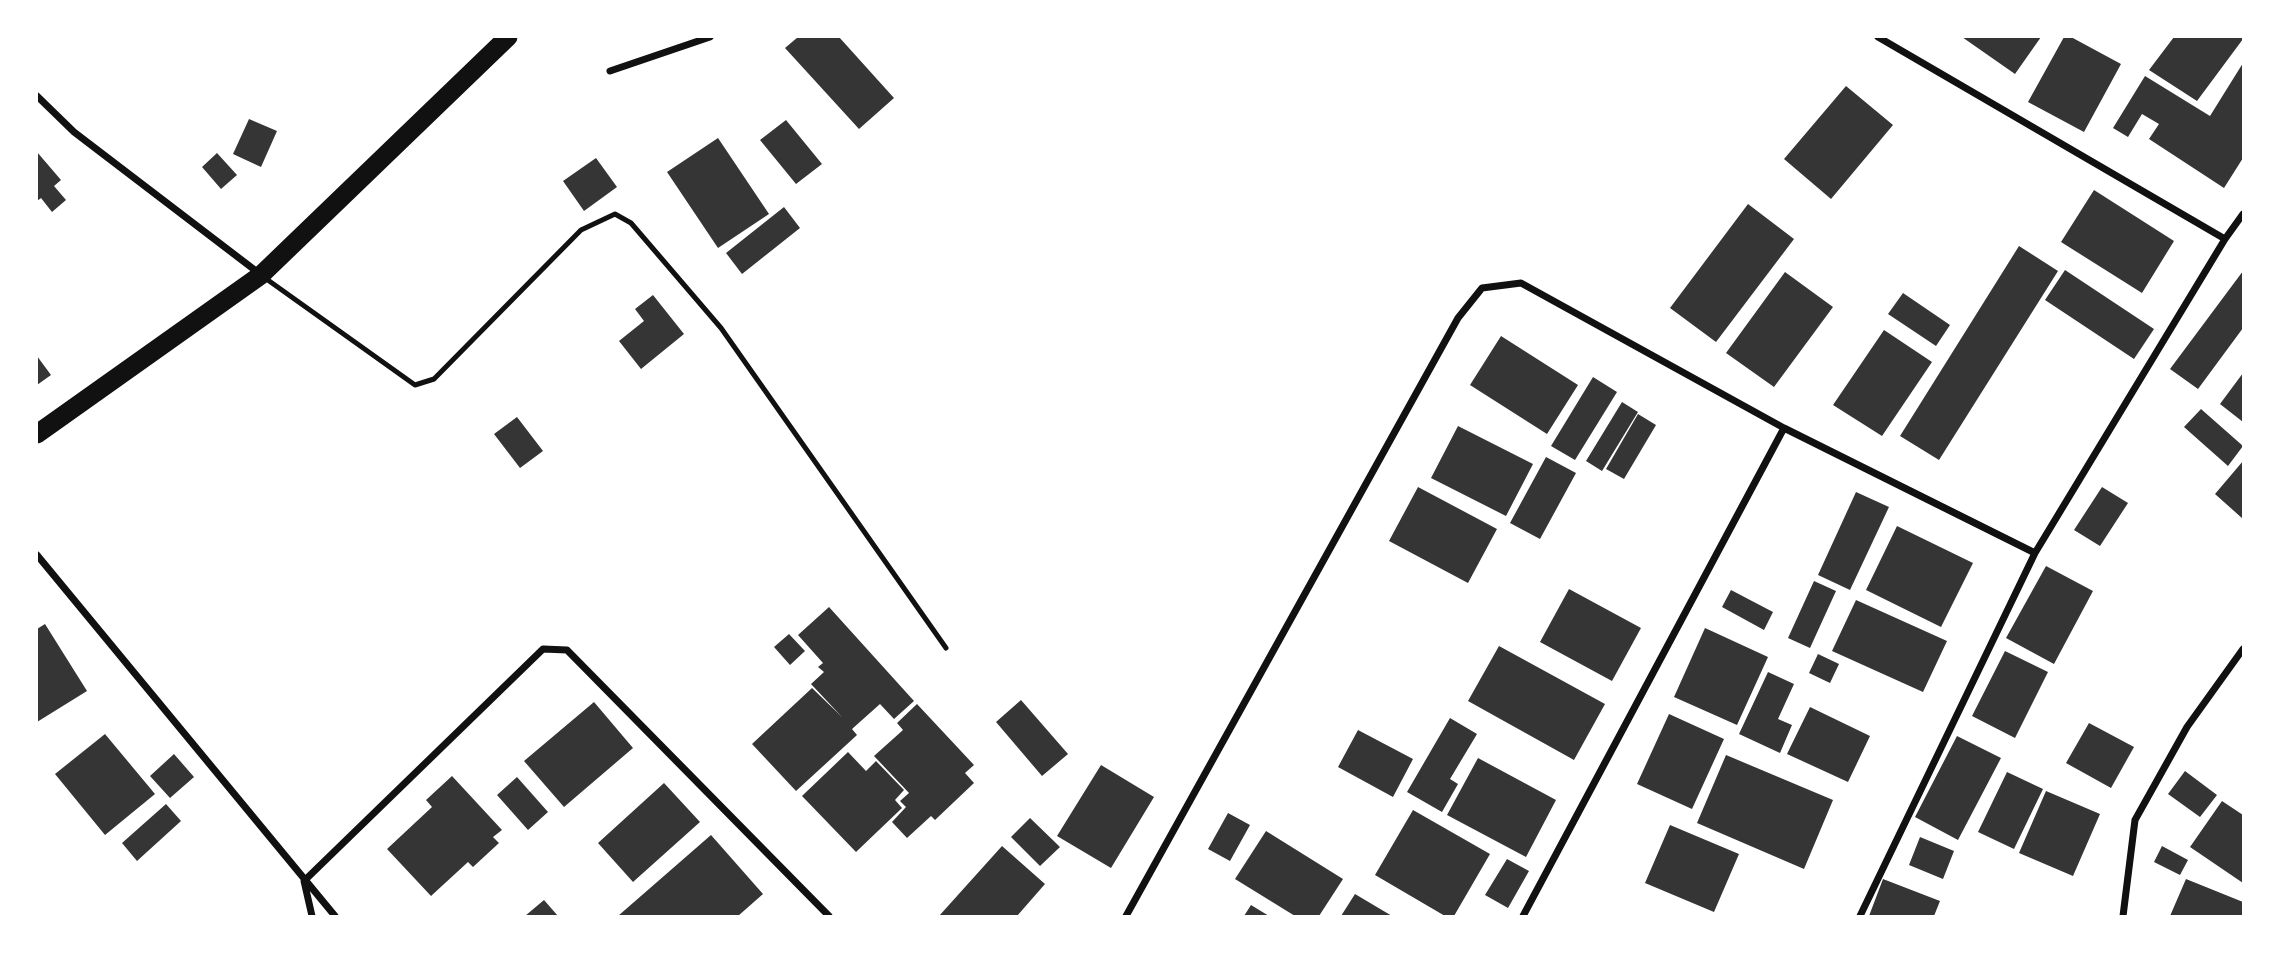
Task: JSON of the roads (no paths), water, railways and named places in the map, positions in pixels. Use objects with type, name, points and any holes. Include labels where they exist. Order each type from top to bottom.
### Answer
[{"type":"highway","points":[[37,434],[261,275],[508,37]]},
{"type":"street","points":[[610,71],[710,37]]},
{"type":"street","points":[[1878,37],[2225,239]]},
{"type":"street","points":[[37,96],[74,132],[261,275]]},
{"type":"street","points":[[1860,916],[2035,553],[2225,239],[2243,214]]},
{"type":"street","points":[[1126,916],[1458,318],[1482,288],[1521,283],[1784,428],[2035,553]]},
{"type":"street","points":[[1523,916],[1784,428]]},
{"type":"street","points":[[37,555],[335,916]]},
{"type":"street","points":[[304,881],[543,649],[567,650],[829,916]]},
{"type":"street","points":[[2123,916],[2135,820],[2188,727],[2243,649]]},
{"type":"street","points":[[304,881],[312,916]]},
{"type":"lane","points":[[261,275],[415,385],[434,379],[581,230],[615,214],[631,223],[721,328],[946,648]]}]
